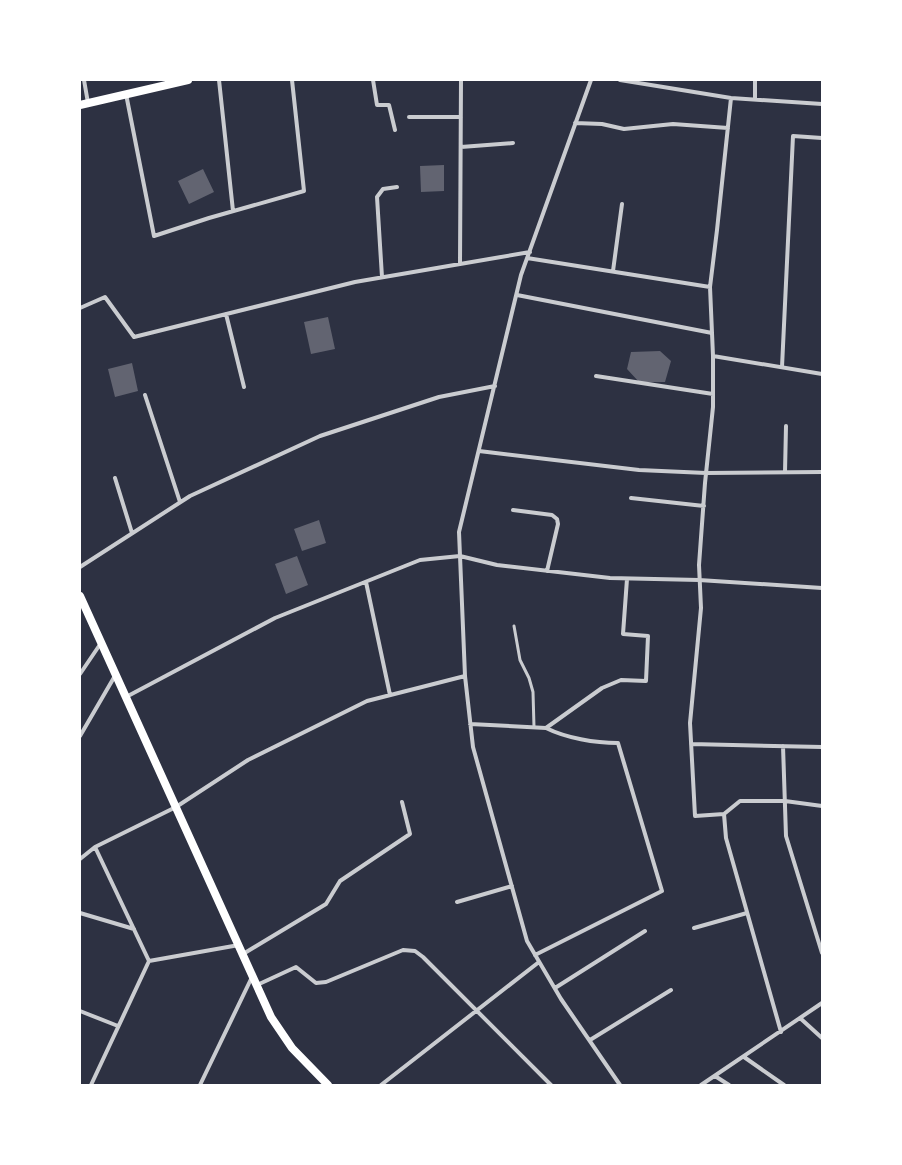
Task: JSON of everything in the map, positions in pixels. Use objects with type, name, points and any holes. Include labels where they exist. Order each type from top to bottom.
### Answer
[{"type":"main road","points":[[84,104],[188,80]]},
{"type":"main road","points":[[80,596],[271,1017],[292,1048],[328,1085]]},
{"type":"street","points":[[84,80],[84,104]]},
{"type":"street","points":[[219,80],[233,211]]},
{"type":"street","points":[[126,94],[154,236],[209,218],[304,191],[292,80]]},
{"type":"street","points":[[373,80],[377,105],[389,105],[395,130]]},
{"type":"street","points":[[460,264],[461,80]]},
{"type":"street","points":[[591,80],[521,275],[459,532],[465,676],[473,747],[527,941],[555,988],[620,1085]]},
{"type":"street","points":[[620,80],[731,98],[822,104]]},
{"type":"street","points":[[755,80],[756,99]]},
{"type":"street","points":[[731,98],[710,287],[714,407],[706,473],[699,565],[701,608],[690,724],[695,816],[724,814],[740,801],[785,801],[822,806]]},
{"type":"street","points":[[409,117],[461,116]]},
{"type":"street","points":[[575,123],[602,124],[624,129],[673,124],[728,128]]},
{"type":"street","points":[[782,368],[793,136],[822,138]]},
{"type":"street","points":[[461,146],[513,143]]},
{"type":"street","points":[[382,277],[377,197],[383,188],[397,187]]},
{"type":"street","points":[[613,271],[622,204]]},
{"type":"street","points":[[80,308],[105,297],[134,337],[355,282],[530,252]]},
{"type":"street","points":[[527,258],[710,287]]},
{"type":"street","points":[[517,295],[712,334]]},
{"type":"street","points":[[226,314],[244,387]]},
{"type":"street","points":[[713,356],[822,374]]},
{"type":"street","points":[[596,376],[713,394]]},
{"type":"street","points":[[80,567],[190,496],[320,436],[439,397],[495,386]]},
{"type":"street","points":[[145,395],[180,502]]},
{"type":"street","points":[[784,472],[786,426]]},
{"type":"street","points":[[479,451],[639,470],[706,473],[822,472]]},
{"type":"street","points":[[115,478],[132,533]]},
{"type":"street","points":[[631,498],[704,506]]},
{"type":"street","points":[[513,510],[552,515],[557,519],[558,524],[547,571]]},
{"type":"street","points":[[126,697],[275,618],[420,560],[460,556],[497,565],[610,578],[699,580],[822,588]]},
{"type":"street","points":[[546,728],[602,688],[622,680],[646,681],[648,636],[623,634],[627,579]]},
{"type":"street","points":[[366,582],[390,695]]},
{"type":"street","points":[[80,674],[101,643]]},
{"type":"street","points":[[80,736],[116,674]]},
{"type":"street","points":[[80,860],[95,847],[176,807],[248,760],[367,701],[465,676]]},
{"type":"street","points":[[470,724],[546,728],[554,732],[600,743],[618,743],[662,891],[535,955]]},
{"type":"street","points":[[691,744],[822,747]]},
{"type":"street","points":[[783,746],[786,836],[822,953]]},
{"type":"street","points":[[243,954],[326,904],[340,881],[410,834],[402,802]]},
{"type":"street","points":[[724,814],[726,838],[781,1032]]},
{"type":"street","points":[[95,847],[149,961]]},
{"type":"street","points":[[457,902],[512,886]]},
{"type":"street","points":[[80,913],[134,929]]},
{"type":"street","points":[[694,928],[747,913]]},
{"type":"street","points":[[555,988],[645,931]]},
{"type":"street","points":[[149,961],[239,946]]},
{"type":"street","points":[[257,985],[296,967],[316,983],[326,982],[403,950],[415,951],[478,1010],[551,1085]]},
{"type":"street","points":[[91,1085],[149,961]]},
{"type":"street","points":[[381,1085],[539,962]]},
{"type":"street","points":[[200,1085],[253,976]]},
{"type":"street","points":[[590,1040],[671,990]]},
{"type":"street","points":[[701,1085],[822,1003]]},
{"type":"street","points":[[80,1011],[118,1026]]},
{"type":"street","points":[[800,1018],[822,1038]]},
{"type":"street","points":[[744,1057],[784,1085]]},
{"type":"street","points":[[715,1076],[729,1085]]},
{"type":"lane","points":[[514,626],[520,660],[529,678],[533,692],[534,727]]},
{"type":"building","points":[[444,165],[444,191],[421,192],[420,166]]},
{"type":"building","points":[[203,169],[214,192],[189,204],[178,181]]},
{"type":"building","points":[[328,317],[335,349],[311,354],[304,322]]},
{"type":"building","points":[[660,351],[671,361],[665,382],[639,382],[627,369],[631,352]]},
{"type":"building","points":[[132,363],[138,391],[115,397],[108,369]]},
{"type":"building","points":[[319,520],[326,543],[302,551],[294,529]]},
{"type":"building","points":[[297,556],[308,585],[286,594],[275,564]]}]
